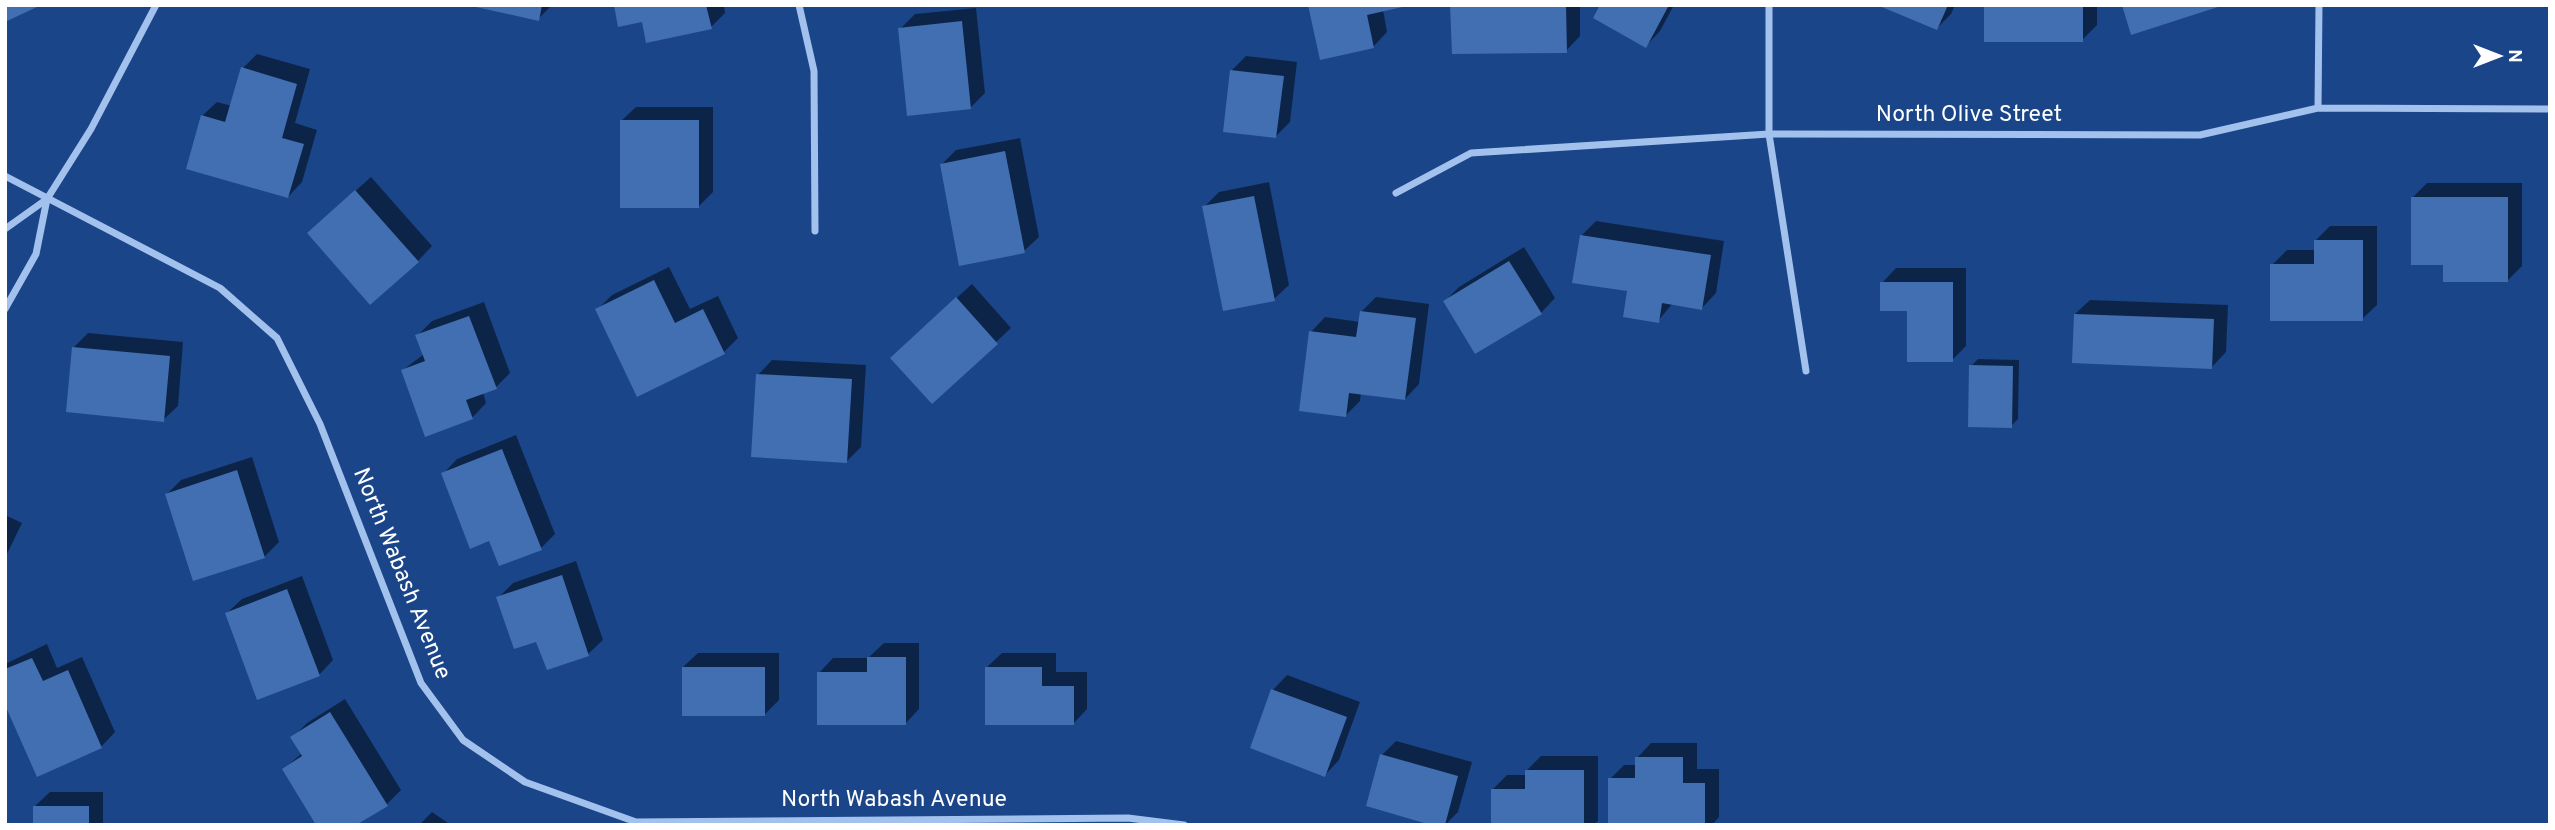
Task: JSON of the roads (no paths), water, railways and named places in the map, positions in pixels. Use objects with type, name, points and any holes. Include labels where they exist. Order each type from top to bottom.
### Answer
[{"type":"street","points":[[5,309],[36,254],[47,199],[91,129],[156,5]]},
{"type":"street","points":[[799,5],[814,71],[815,231]]},
{"type":"street","points":[[1769,5],[1769,134],[1806,372]]},
{"type":"street","points":[[2318,108],[2319,5]]},
{"type":"street","name":"North Olive Street","points":[[1396,193],[1471,153],[1769,134],[2200,135],[2318,108],[2550,109]]},
{"type":"street","name":"North Wabash Avenue","points":[[5,176],[220,288],[277,338],[320,424],[421,683],[463,740],[525,782],[636,822],[1128,818],[1184,825]]},
{"type":"street","points":[[5,229],[47,199]]}]
